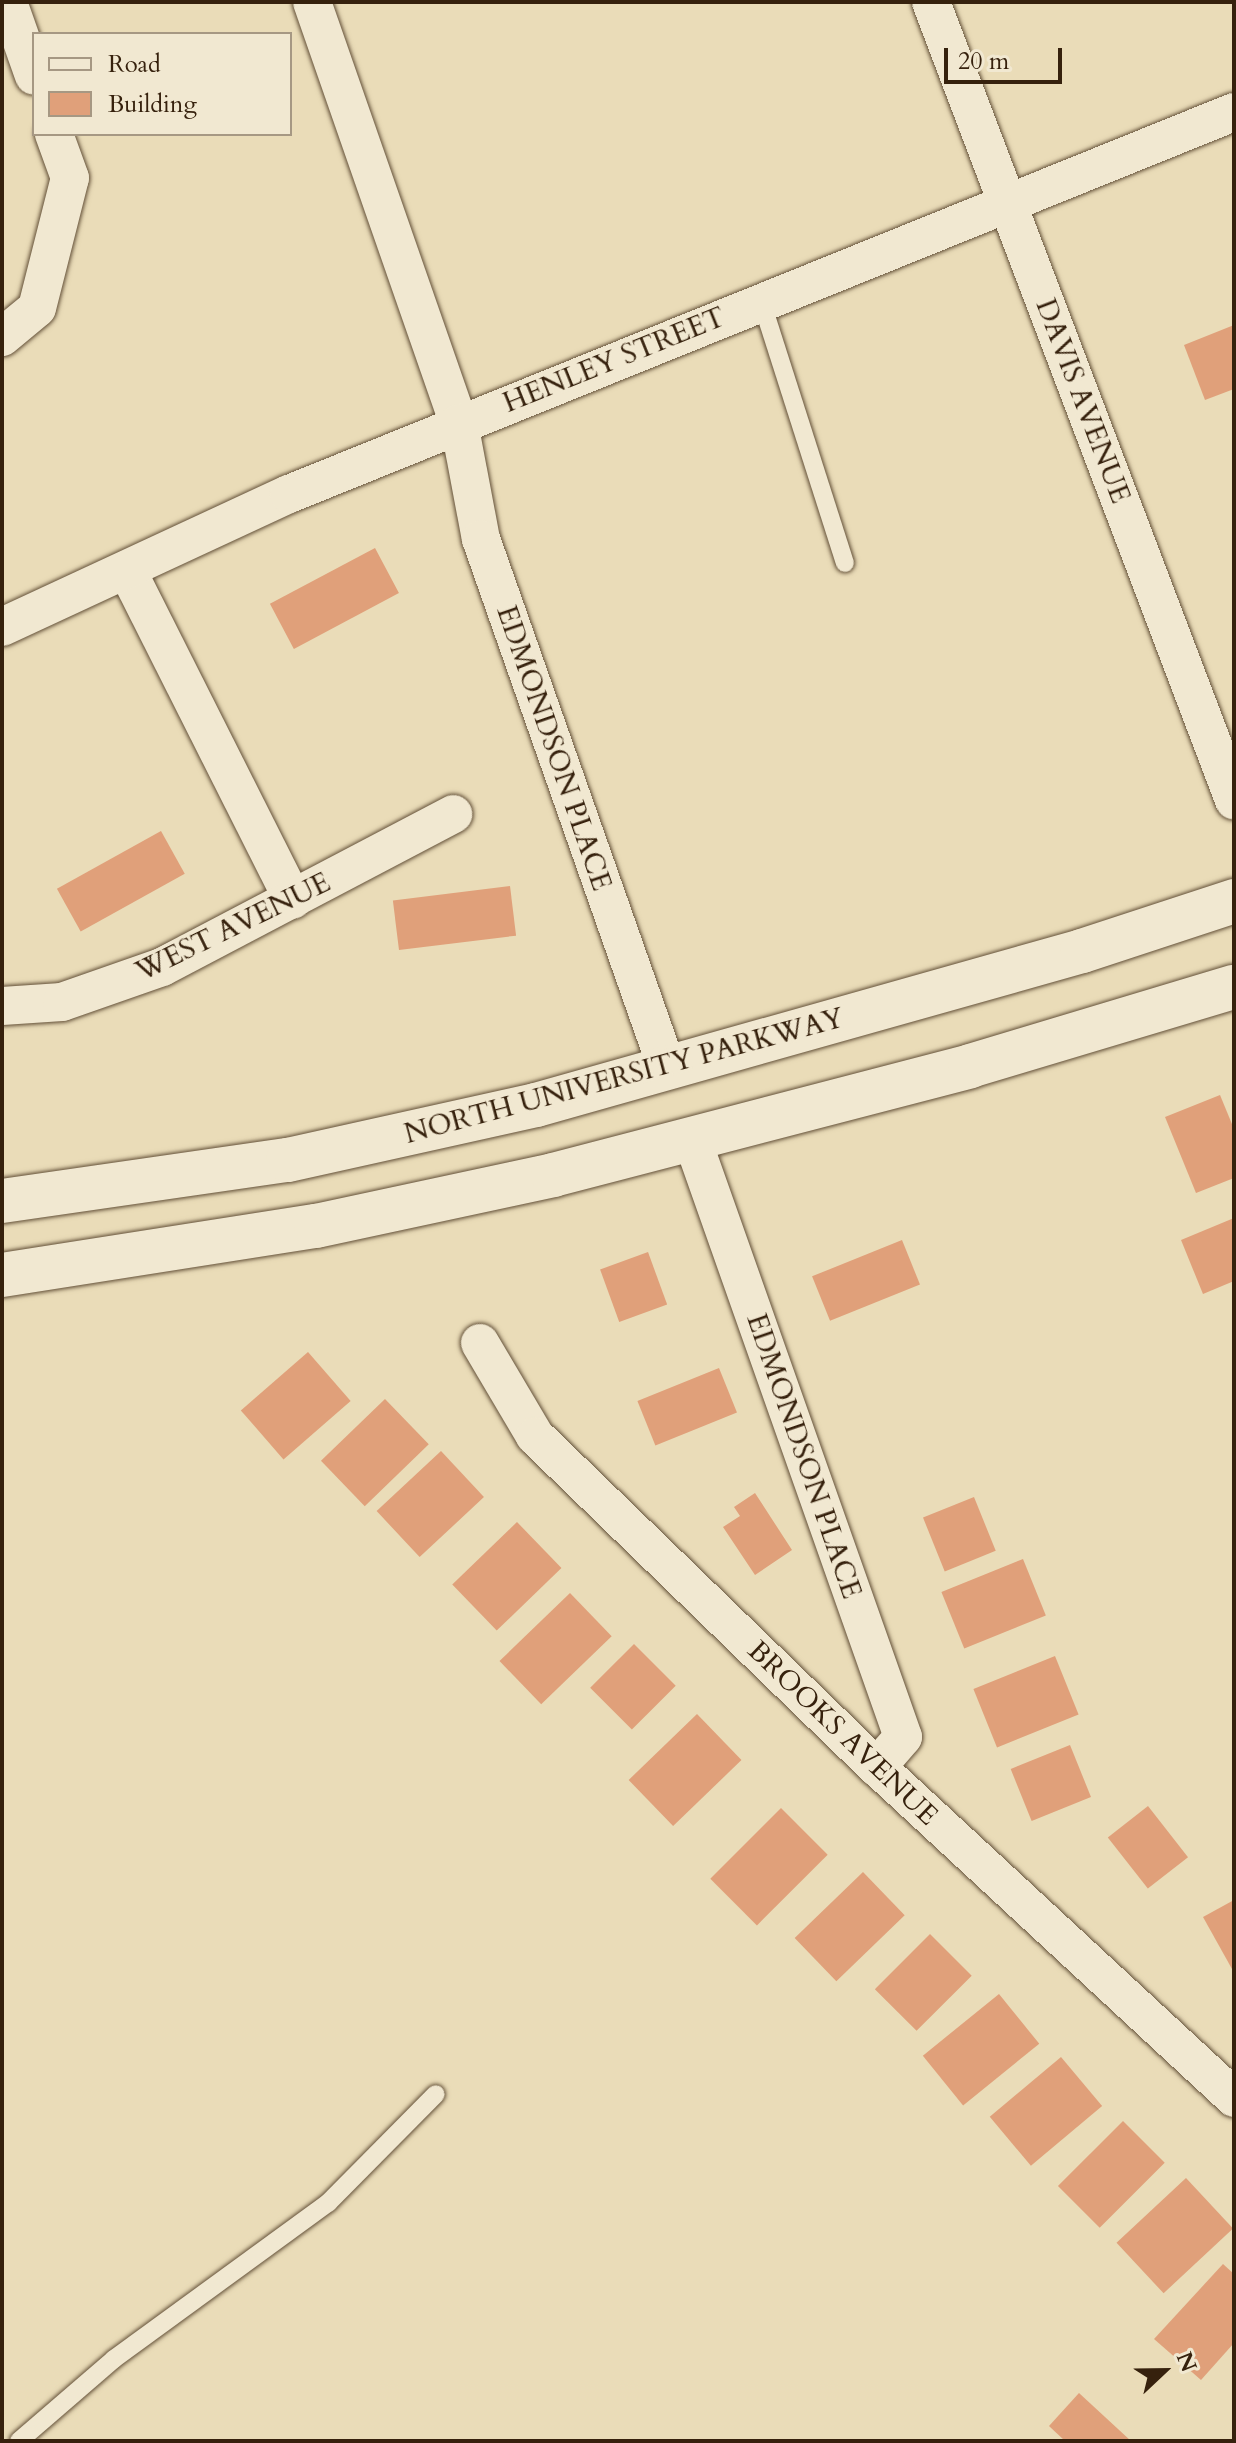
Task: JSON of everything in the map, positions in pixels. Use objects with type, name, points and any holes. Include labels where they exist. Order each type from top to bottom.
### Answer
[{"type":"main road","name":"NORTH UNIVERSITY PARKWAY","points":[[2,1201],[288,1160],[536,1105],[1082,951],[1234,901]]},
{"type":"main road","points":[[2,1275],[316,1226],[692,1139],[970,1066],[1234,987]]},
{"type":"street","points":[[8,2],[32,70]]},
{"type":"street","name":"EDMONDSON PLACE","points":[[312,2],[459,423],[481,539],[667,1068]]},
{"type":"street","name":"DAVIS AVENUE","points":[[931,2],[1234,800]]},
{"type":"street","name":"HENLEY STREET","points":[[2,627],[289,494],[761,300],[1234,112]]},
{"type":"street","points":[[2,337],[37,308],[70,178],[55,136]]},
{"type":"street","points":[[127,570],[293,900]]},
{"type":"street","name":"WEST AVENUE","points":[[2,1006],[62,1002],[162,967],[453,814]]},
{"type":"street","name":"EDMONDSON PLACE","points":[[692,1139],[903,1737],[877,1767]]},
{"type":"street","name":"BROOKS AVENUE","points":[[480,1343],[535,1436],[877,1767],[1234,2098]]},
{"type":"lane","points":[[761,300],[845,563]]},
{"type":"lane","points":[[19,2441],[114,2359],[328,2203],[436,2094]]},
{"type":"building","points":[[1234,325],[1234,389],[1205,400],[1184,345]]},
{"type":"building","points":[[375,548],[399,593],[294,649],[270,604]]},
{"type":"building","points":[[161,831],[185,874],[81,932],[57,889]]},
{"type":"building","points":[[510,886],[516,936],[399,950],[393,900]]},
{"type":"building","points":[[1220,1095],[1234,1129],[1234,1178],[1196,1193],[1165,1117]]},
{"type":"building","points":[[1234,1218],[1234,1281],[1203,1294],[1181,1240]]},
{"type":"building","points":[[902,1240],[920,1285],[830,1321],[812,1276]]},
{"type":"building","points":[[648,1252],[667,1305],[619,1322],[600,1269]]},
{"type":"building","points":[[308,1352],[351,1401],[283,1459],[241,1410]]},
{"type":"building","points":[[719,1368],[737,1413],[655,1445],[637,1401]]},
{"type":"building","points":[[385,1399],[429,1444],[365,1506],[321,1461]]},
{"type":"building","points":[[441,1451],[484,1497],[420,1557],[377,1511]]},
{"type":"building","points":[[755,1493],[792,1550],[755,1575],[723,1527],[740,1516],[734,1507]]},
{"type":"building","points":[[974,1497],[996,1551],[945,1571],[923,1518]]},
{"type":"building","points":[[517,1522],[561,1568],[497,1631],[452,1585]]},
{"type":"building","points":[[1023,1559],[1046,1616],[964,1649],[941,1592]]},
{"type":"building","points":[[570,1593],[612,1636],[541,1704],[500,1661]]},
{"type":"building","points":[[634,1644],[676,1686],[632,1730],[590,1688]]},
{"type":"building","points":[[1055,1656],[1079,1714],[997,1747],[973,1689]]},
{"type":"building","points":[[697,1714],[741,1760],[673,1826],[629,1780]]},
{"type":"building","points":[[1070,1745],[1091,1797],[1032,1821],[1011,1769]]},
{"type":"building","points":[[1148,1806],[1188,1857],[1148,1889],[1108,1837]]},
{"type":"building","points":[[781,1808],[828,1855],[757,1925],[710,1879]]},
{"type":"building","points":[[863,1872],[905,1915],[836,1981],[795,1938]]},
{"type":"building","points":[[1234,1900],[1234,1968],[1232,1969],[1203,1917]]},
{"type":"building","points":[[930,1934],[972,1976],[917,2031],[875,1989]]},
{"type":"building","points":[[999,1994],[1039,2044],[963,2105],[923,2056]]},
{"type":"building","points":[[1061,2057],[1102,2106],[1031,2166],[990,2117]]},
{"type":"building","points":[[1123,2121],[1165,2163],[1100,2228],[1058,2186]]},
{"type":"building","points":[[1186,2178],[1233,2228],[1164,2293],[1117,2243]]},
{"type":"building","points":[[1223,2264],[1234,2274],[1234,2343],[1201,2380],[1154,2339]]},
{"type":"building","points":[[1079,2393],[1131,2441],[1065,2441],[1049,2426]]}]
